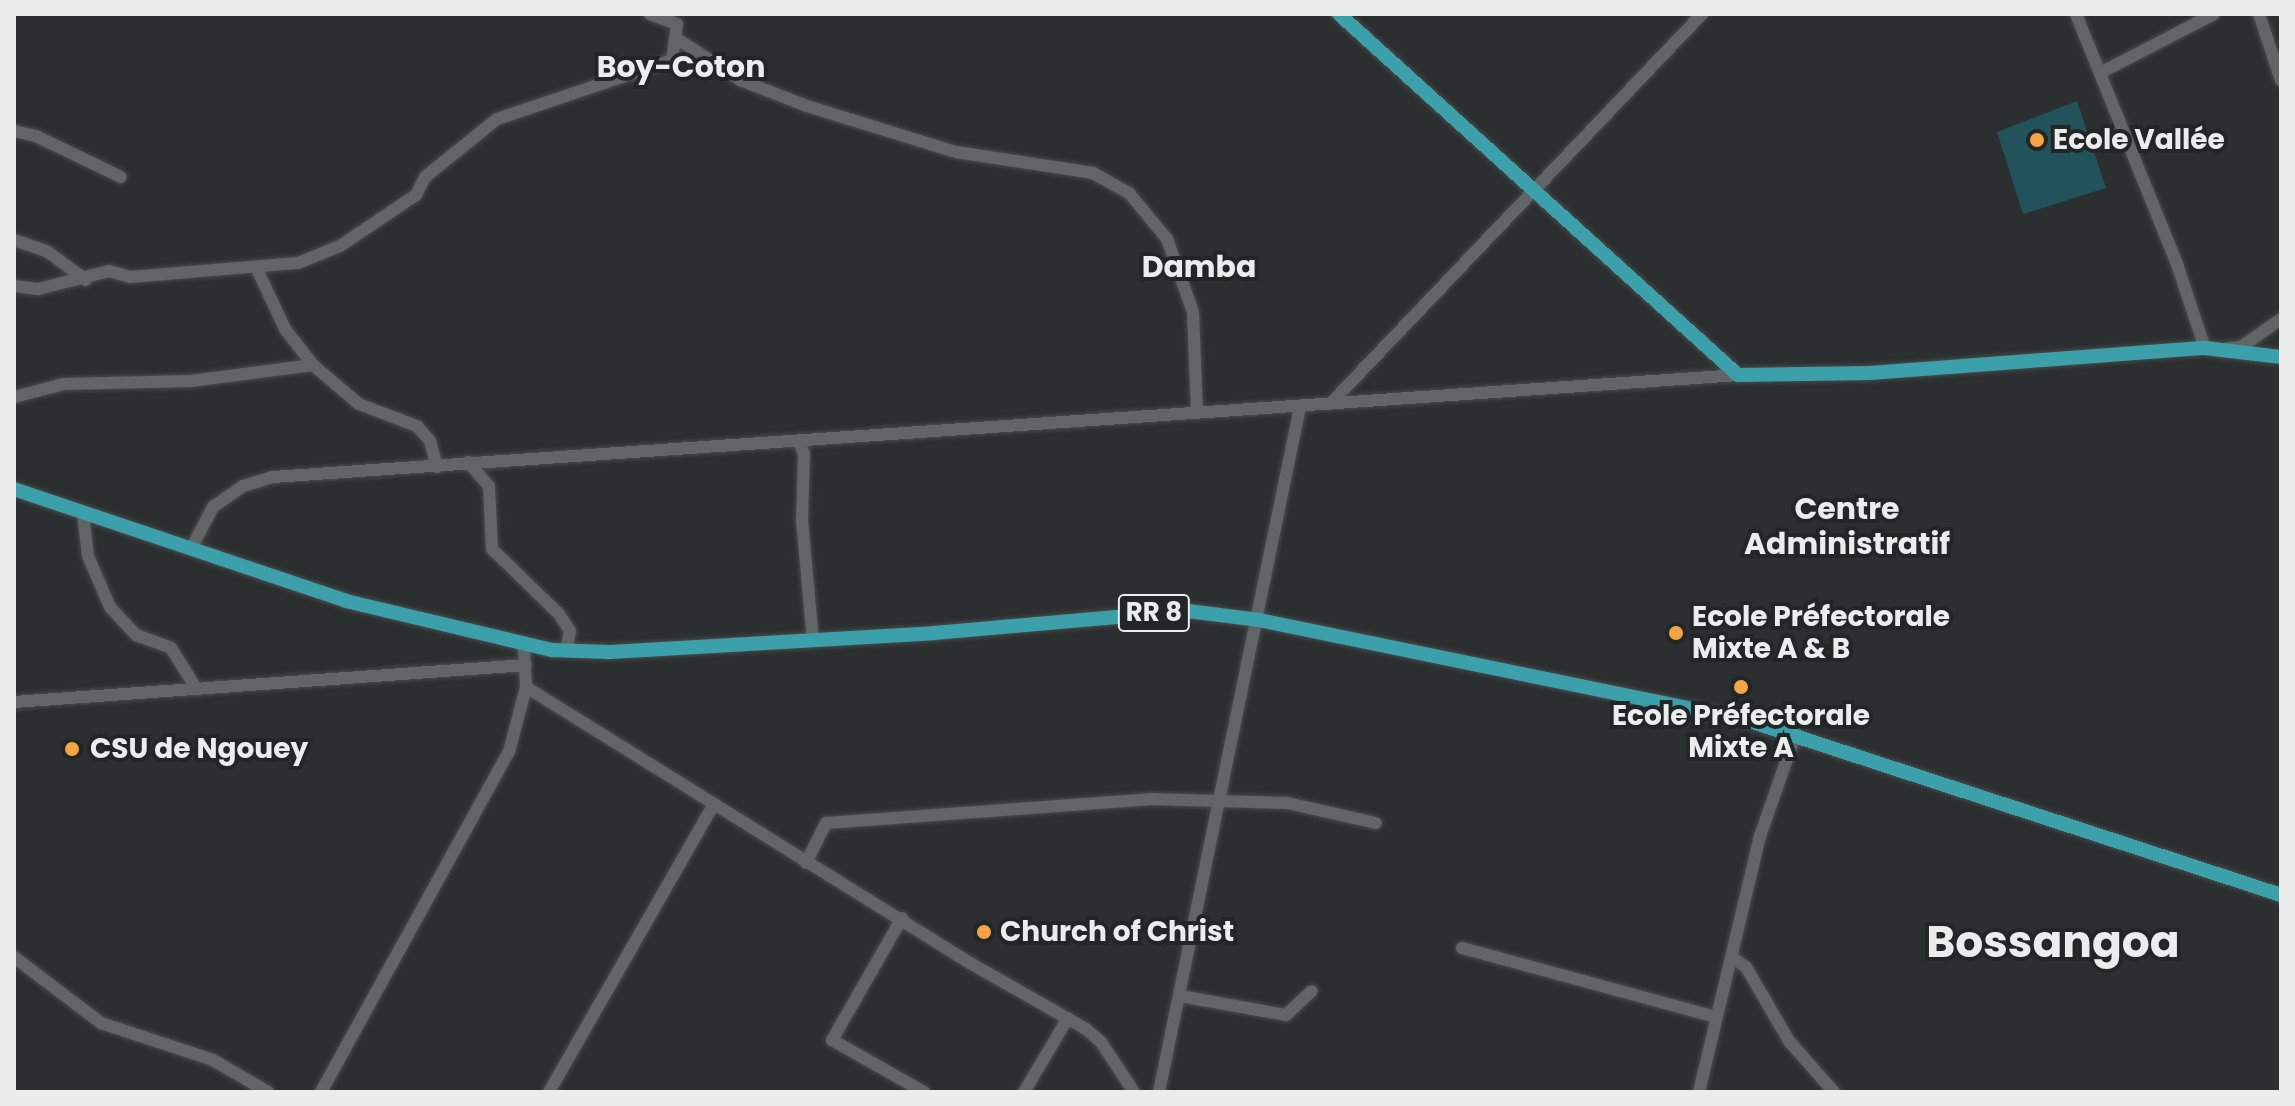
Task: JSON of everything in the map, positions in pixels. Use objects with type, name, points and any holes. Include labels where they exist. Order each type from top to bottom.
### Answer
[{"type":"main road","points":[[1339,14],[1533,194],[1738,375],[1870,373],[2205,348],[2281,357]]},
{"type":"main road","name":"RR 8","points":[[14,489],[346,601],[524,647],[566,651],[813,640],[1188,611],[1259,620],[1672,703],[1796,733],[2281,895]]},
{"type":"street","points":[[14,286],[38,289],[86,280],[109,271],[130,277],[298,263],[340,246],[416,195],[425,177],[497,119],[672,60],[677,24],[650,14]]},
{"type":"street","points":[[1330,404],[1702,14]]},
{"type":"street","points":[[2076,14],[2176,261],[2205,348]]},
{"type":"street","points":[[2100,73],[2214,14]]},
{"type":"street","points":[[2259,14],[2281,80]]},
{"type":"street","points":[[676,38],[740,80],[807,106],[956,152],[1093,173],[1129,193],[1167,239],[1193,312],[1197,412]]},
{"type":"street","points":[[14,131],[36,136],[121,177]]},
{"type":"street","points":[[14,240],[48,252],[86,280]]},
{"type":"street","points":[[256,267],[285,329],[313,365],[359,404],[417,426],[430,441],[437,467]]},
{"type":"street","points":[[2221,348],[2241,347],[2281,319]]},
{"type":"street","points":[[14,397],[64,384],[191,381],[313,365]]},
{"type":"street","points":[[191,549],[213,507],[251,482],[468,462],[1738,375]]},
{"type":"street","points":[[1159,1092],[1259,620],[1300,407]]},
{"type":"street","points":[[799,441],[804,454],[802,520],[813,640]]},
{"type":"street","points":[[468,462],[489,486],[492,549],[559,614],[570,631],[566,651]]},
{"type":"street","points":[[83,513],[88,556],[110,607],[136,635],[171,648],[196,688]]},
{"type":"street","points":[[321,1092],[509,752],[526,687],[524,647]]},
{"type":"street","points":[[14,702],[526,665]]},
{"type":"street","points":[[526,687],[806,863],[1068,1018],[1101,1042],[1134,1092]]},
{"type":"street","points":[[1699,1092],[1760,836],[1796,733]]},
{"type":"street","points":[[806,863],[826,823],[1221,797],[1287,803],[1376,823]]},
{"type":"street","points":[[549,1092],[714,804]]},
{"type":"street","points":[[902,918],[832,1040],[924,1092]]},
{"type":"street","points":[[1462,948],[1716,1017]]},
{"type":"street","points":[[14,957],[101,1023],[213,1060],[268,1092]]},
{"type":"street","points":[[1732,957],[1746,967],[1789,1041],[1834,1092]]},
{"type":"street","points":[[1180,996],[1286,1015],[1312,991]]},
{"type":"street","points":[[1024,1092],[1068,1018]]},
{"type":"shaded area","points":[[2077,101],[2106,188],[2023,214],[1997,132]]},
{"type":"place","name":"Ecole Vallée","points":[[2037,140]]},
{"type":"place","name":"Ecole Préfectorale Mixte A & B","points":[[1676,633]]},
{"type":"place","name":"Ecole Préfectorale Mixte A","points":[[1741,687]]},
{"type":"place","name":"CSU de Ngouey","points":[[72,749]]},
{"type":"place","name":"Church of Christ","points":[[984,932]]},
{"type":"district","name":"Boy-Coton","points":[[681,67]]},
{"type":"district","name":"Damba","points":[[1199,267]]},
{"type":"district","name":"Centre Administratif","points":[[1847,526]]},
{"type":"district","name":"Bossangoa","points":[[2053,942]]}]
